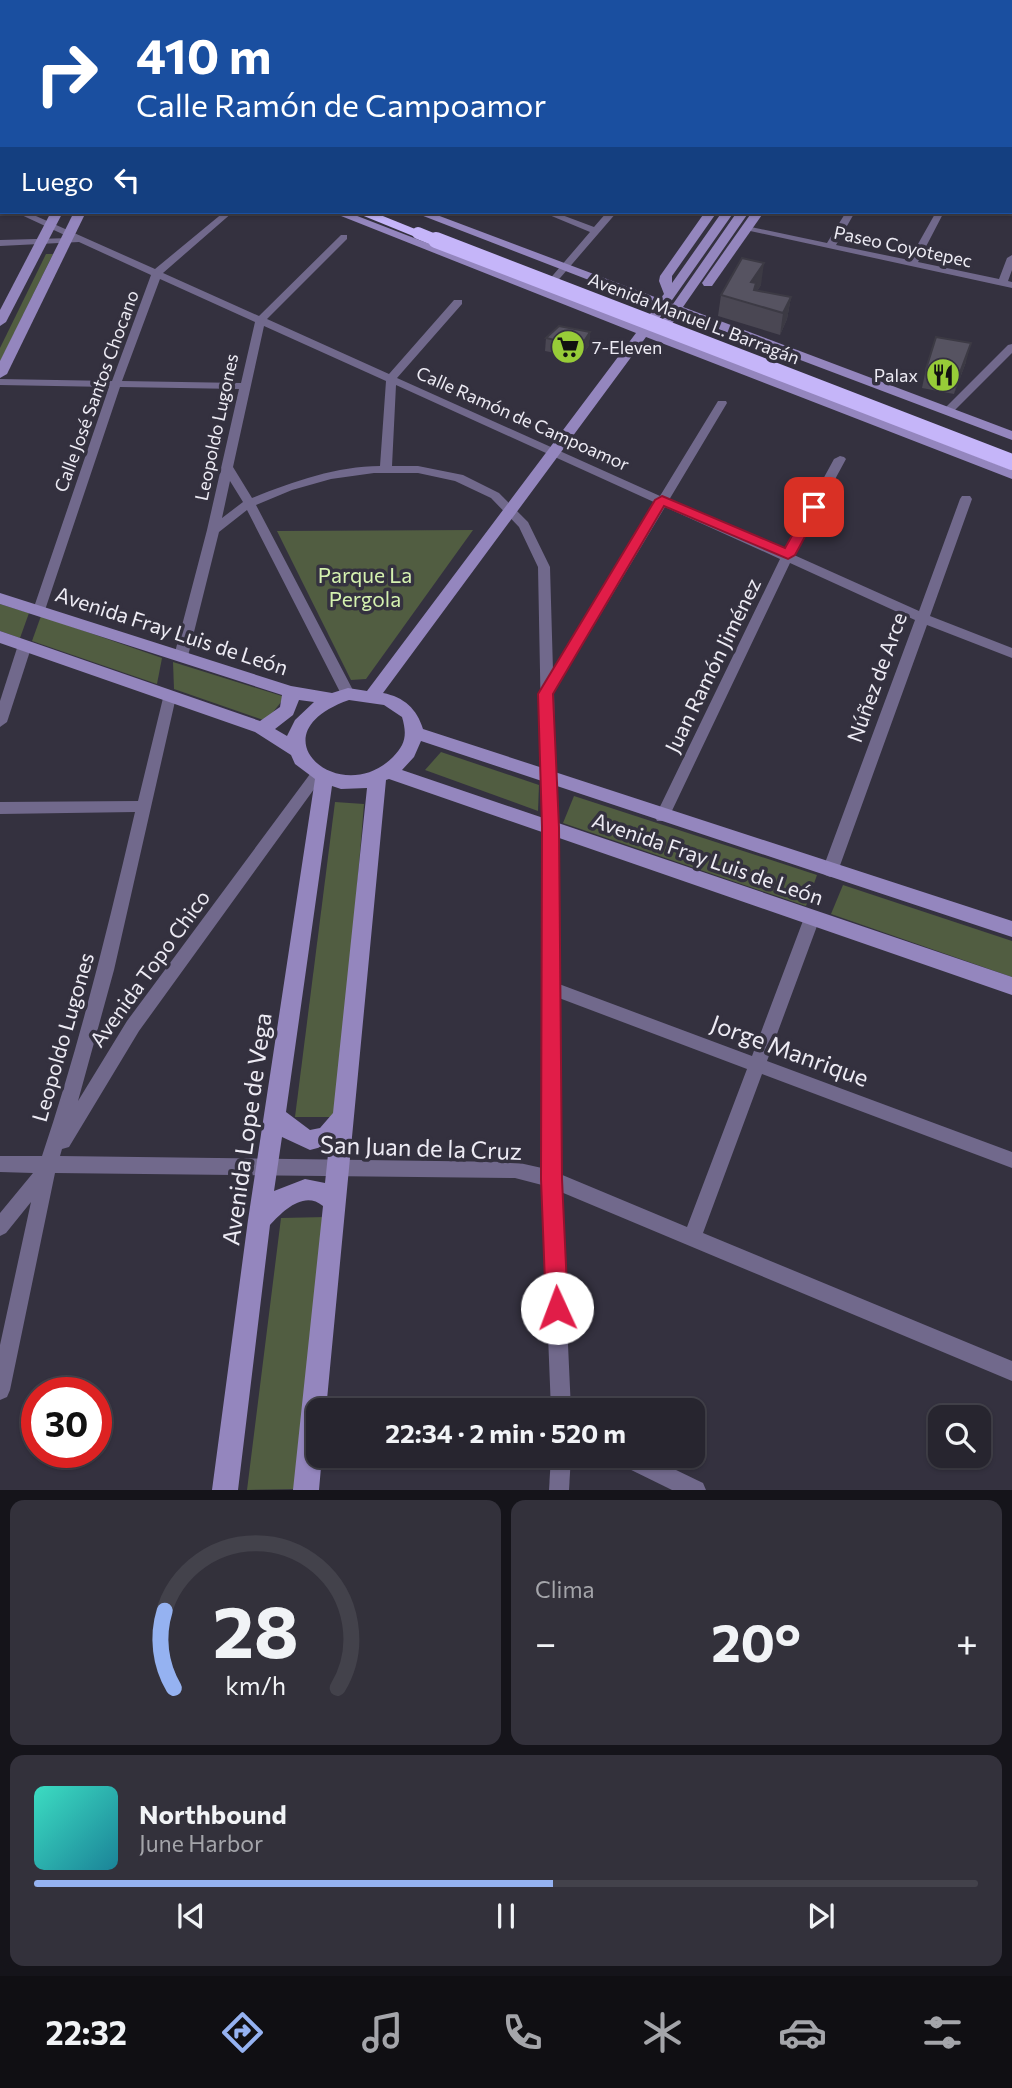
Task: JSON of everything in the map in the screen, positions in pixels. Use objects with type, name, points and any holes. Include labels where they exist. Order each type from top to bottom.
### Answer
[{"type":"highway","name":"Avenida Manuel L. Barragán","points":[[372,214],[422,223],[1012,462]]},
{"type":"highway","name":"Avenida Manuel L. Barragán","points":[[399,214],[1012,448]]},
{"type":"street","name":"Calle Ramón de Campoamor","points":[[25,214],[50,225],[72,240],[157,273],[788,555],[922,618],[1012,653]]},
{"type":"street","points":[[0,322],[56,214]]},
{"type":"street","points":[[0,373],[72,240],[79,214]]},
{"type":"street","name":"Calle José Santos Chocano","points":[[39,610],[116,383],[157,273],[227,214]]},
{"type":"street","points":[[342,214],[651,332],[1012,475]]},
{"type":"street","points":[[551,214],[597,231]]},
{"type":"street","points":[[544,291],[610,214]]},
{"type":"street","points":[[670,301],[666,276],[710,214]]},
{"type":"street","points":[[373,695],[635,344],[651,332],[688,268],[727,214]]},
{"type":"street","points":[[684,297],[742,214]]},
{"type":"street","points":[[670,301],[703,289],[757,214]]},
{"type":"street","points":[[830,247],[849,214]]},
{"type":"street","points":[[912,264],[939,214]]},
{"type":"street","points":[[422,223],[567,266],[670,301],[795,353],[1012,436]]},
{"type":"street","name":"Paseo Coyotepec","points":[[746,229],[1007,284]]},
{"type":"street","points":[[260,321],[344,237]]},
{"type":"street","points":[[0,243],[72,240]]},
{"type":"street","points":[[1007,284],[1012,258]]},
{"type":"street","points":[[386,467],[391,378],[458,302]]},
{"type":"street","name":"Leopoldo Lugones","points":[[181,656],[213,530],[260,321]]},
{"type":"street","points":[[948,411],[1008,358],[1012,347]]},
{"type":"street","points":[[765,378],[795,353]]},
{"type":"street","points":[[0,382],[244,386]]},
{"type":"street","points":[[545,694],[722,404]]},
{"type":"street","name":"Juan Ramón Jiménez","points":[[662,817],[788,555],[840,458]]},
{"type":"street","points":[[227,467],[249,503],[340,697]]},
{"type":"street","points":[[213,530],[249,503],[283,487],[323,475],[386,467],[457,478],[480,486],[511,509],[537,543],[544,567],[550,827],[551,1179],[560,1398]]},
{"type":"street","name":"Núñez de Arce","points":[[830,871],[966,499]]},
{"type":"street","name":"Avenida Fray Luis de León","points":[[0,598],[290,692],[340,697]]},
{"type":"street","points":[[0,637],[261,728],[296,750],[304,763],[321,776],[359,782],[383,775],[404,761],[414,748],[416,733],[412,720],[403,708],[373,695],[340,697],[310,712],[297,730],[296,750]]},
{"type":"street","points":[[0,722],[25,645]]},
{"type":"street","points":[[261,728],[285,713],[292,699],[290,692]]},
{"type":"street","name":"Leopoldo Lugones","points":[[0,1390],[48,1166],[75,1083],[106,970],[169,697]]},
{"type":"street","name":"Avenida Fray Luis de León","points":[[416,733],[662,817],[1012,929]]},
{"type":"street","points":[[306,1489],[337,1170],[383,775]]},
{"type":"street","name":"Avenida Fray Luis de León","points":[[383,775],[550,827],[1012,986]]},
{"type":"street","name":"Avenida Lope de Vega","points":[[225,1489],[259,1220],[321,776]]},
{"type":"street","name":"Avenida Topo Chico","points":[[0,1227],[48,1166],[134,1026],[321,776]]},
{"type":"street","points":[[0,808],[143,806]]},
{"type":"street","points":[[692,1238],[812,918]]},
{"type":"street","name":"Jorge Manrique","points":[[550,988],[758,1063],[1012,1160]]},
{"type":"street","points":[[275,1116],[295,1135],[313,1140],[330,1134],[343,1115]]},
{"type":"street","name":"San Juan de la Cruz","points":[[0,1164],[515,1170],[551,1179],[1012,1371]]},
{"type":"street","points":[[259,1220],[277,1200],[293,1191],[315,1190],[335,1202]]},
{"type":"street","points":[[559,1489],[560,1468]]},
{"type":"street","points":[[650,1468],[696,1489]]},
{"type":"green space","points":[[46,254],[53,254],[0,362],[0,348]]},
{"type":"green space","name":"Parque La Pergola","points":[[473,530],[366,679],[351,680],[277,531]]},
{"type":"green space","points":[[0,604],[29,613],[20,638],[0,631]]},
{"type":"green space","points":[[41,616],[162,658],[157,684],[32,641]]},
{"type":"green space","points":[[173,662],[285,697],[266,721],[174,689]]},
{"type":"green space","points":[[441,752],[539,785],[538,811],[425,770]]},
{"type":"green space","points":[[574,796],[817,875],[806,906],[563,823]]},
{"type":"green space","points":[[335,802],[364,804],[338,1117],[295,1117]]},
{"type":"green space","points":[[843,885],[1012,941],[1012,977],[831,914]]},
{"type":"green space","points":[[326,1217],[309,1398],[306,1398],[300,1489],[247,1490],[281,1218]]},
{"type":"building","points":[[742,258],[764,263],[751,282],[756,283],[754,290],[791,297],[783,313],[721,295]]},
{"type":"building","points":[[559,326],[590,332],[581,346],[546,338]]},
{"type":"building","points":[[936,337],[971,343],[959,375],[926,369]]},
{"type":"place","name":"7-Eleven","points":[[568,347]]},
{"type":"place","name":"Palax","points":[[943,375]]},
{"type":"route","points":[[557,1308],[551,1179],[550,827],[545,694],[662,500],[788,555],[814,507]]}]
